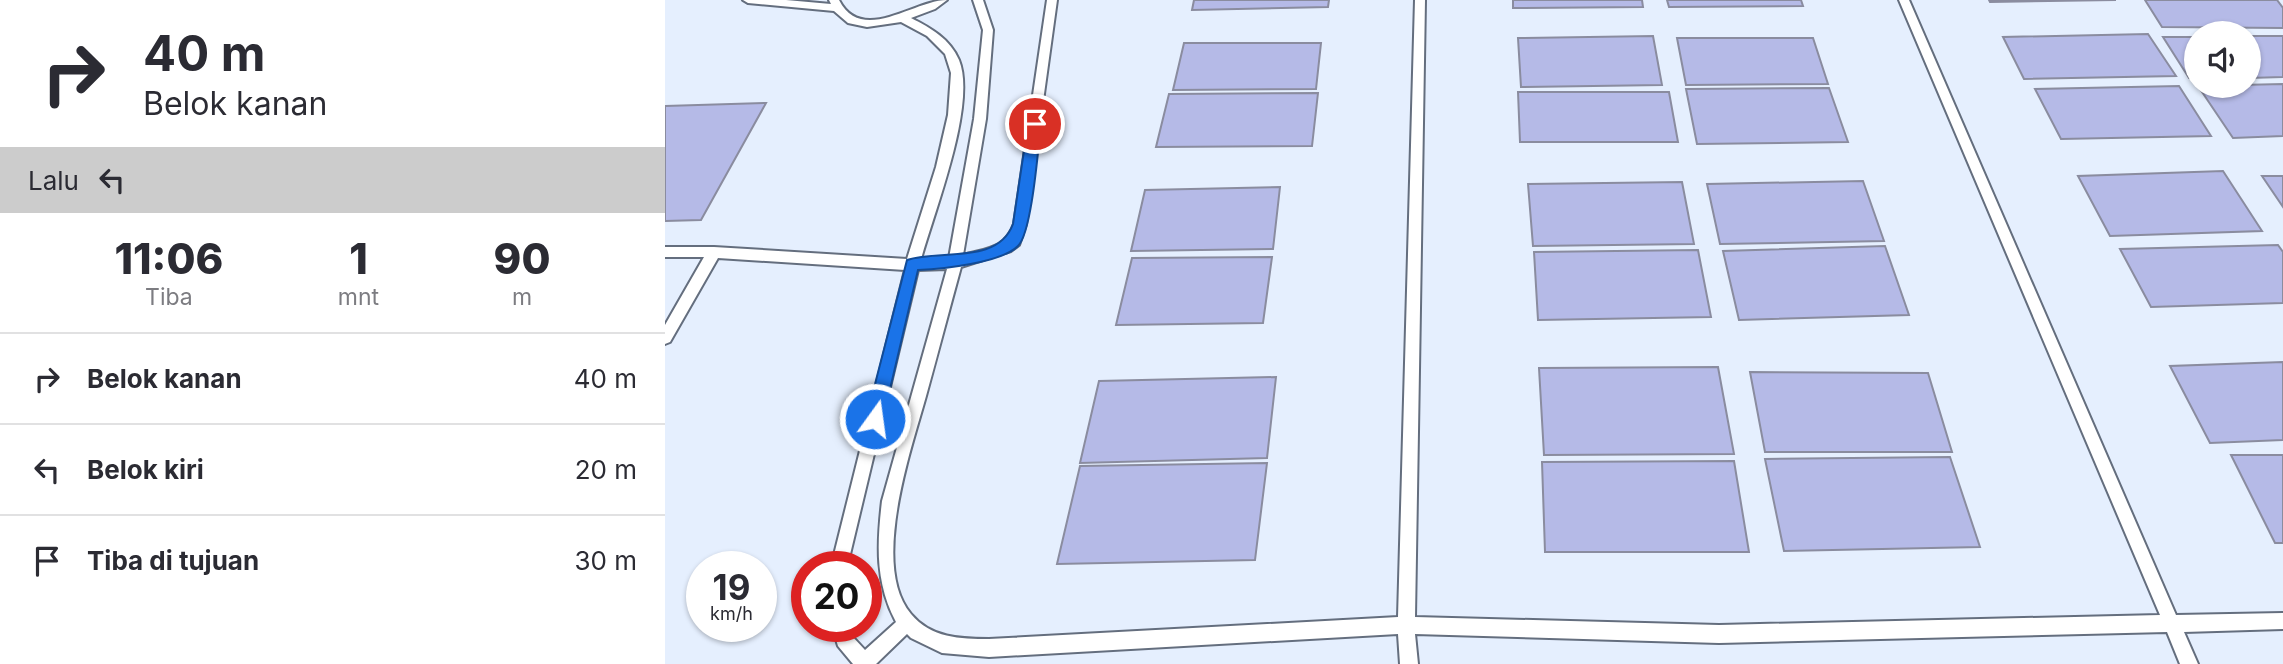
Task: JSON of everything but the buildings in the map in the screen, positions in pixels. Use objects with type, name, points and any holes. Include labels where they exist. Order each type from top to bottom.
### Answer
[{"type":"lane","points":[[748,0],[835,4],[845,17],[861,22],[882,23],[925,11],[942,0]]},
{"type":"lane","points":[[978,0],[988,30],[987,42],[980,118],[955,263],[890,501],[885,539],[892,601],[907,623],[933,641],[989,649],[1406,625],[1719,634],[2283,621]]},
{"type":"lane","points":[[665,252],[714,252],[912,265],[955,263],[1006,247],[1018,234],[1052,0]]},
{"type":"lane","points":[[1409,664],[1406,625],[1420,0]]},
{"type":"lane","points":[[1904,0],[2189,664]]},
{"type":"lane","points":[[843,551],[912,265],[950,131],[957,74],[952,55],[944,43],[928,30],[904,19]]},
{"type":"lane","points":[[665,338],[714,252]]},
{"type":"lane","points":[[846,642],[865,663],[907,623]]},
{"type":"route","points":[[875,419],[912,265],[955,263],[1006,247],[1014,241],[1020,224],[1035,124]]}]
